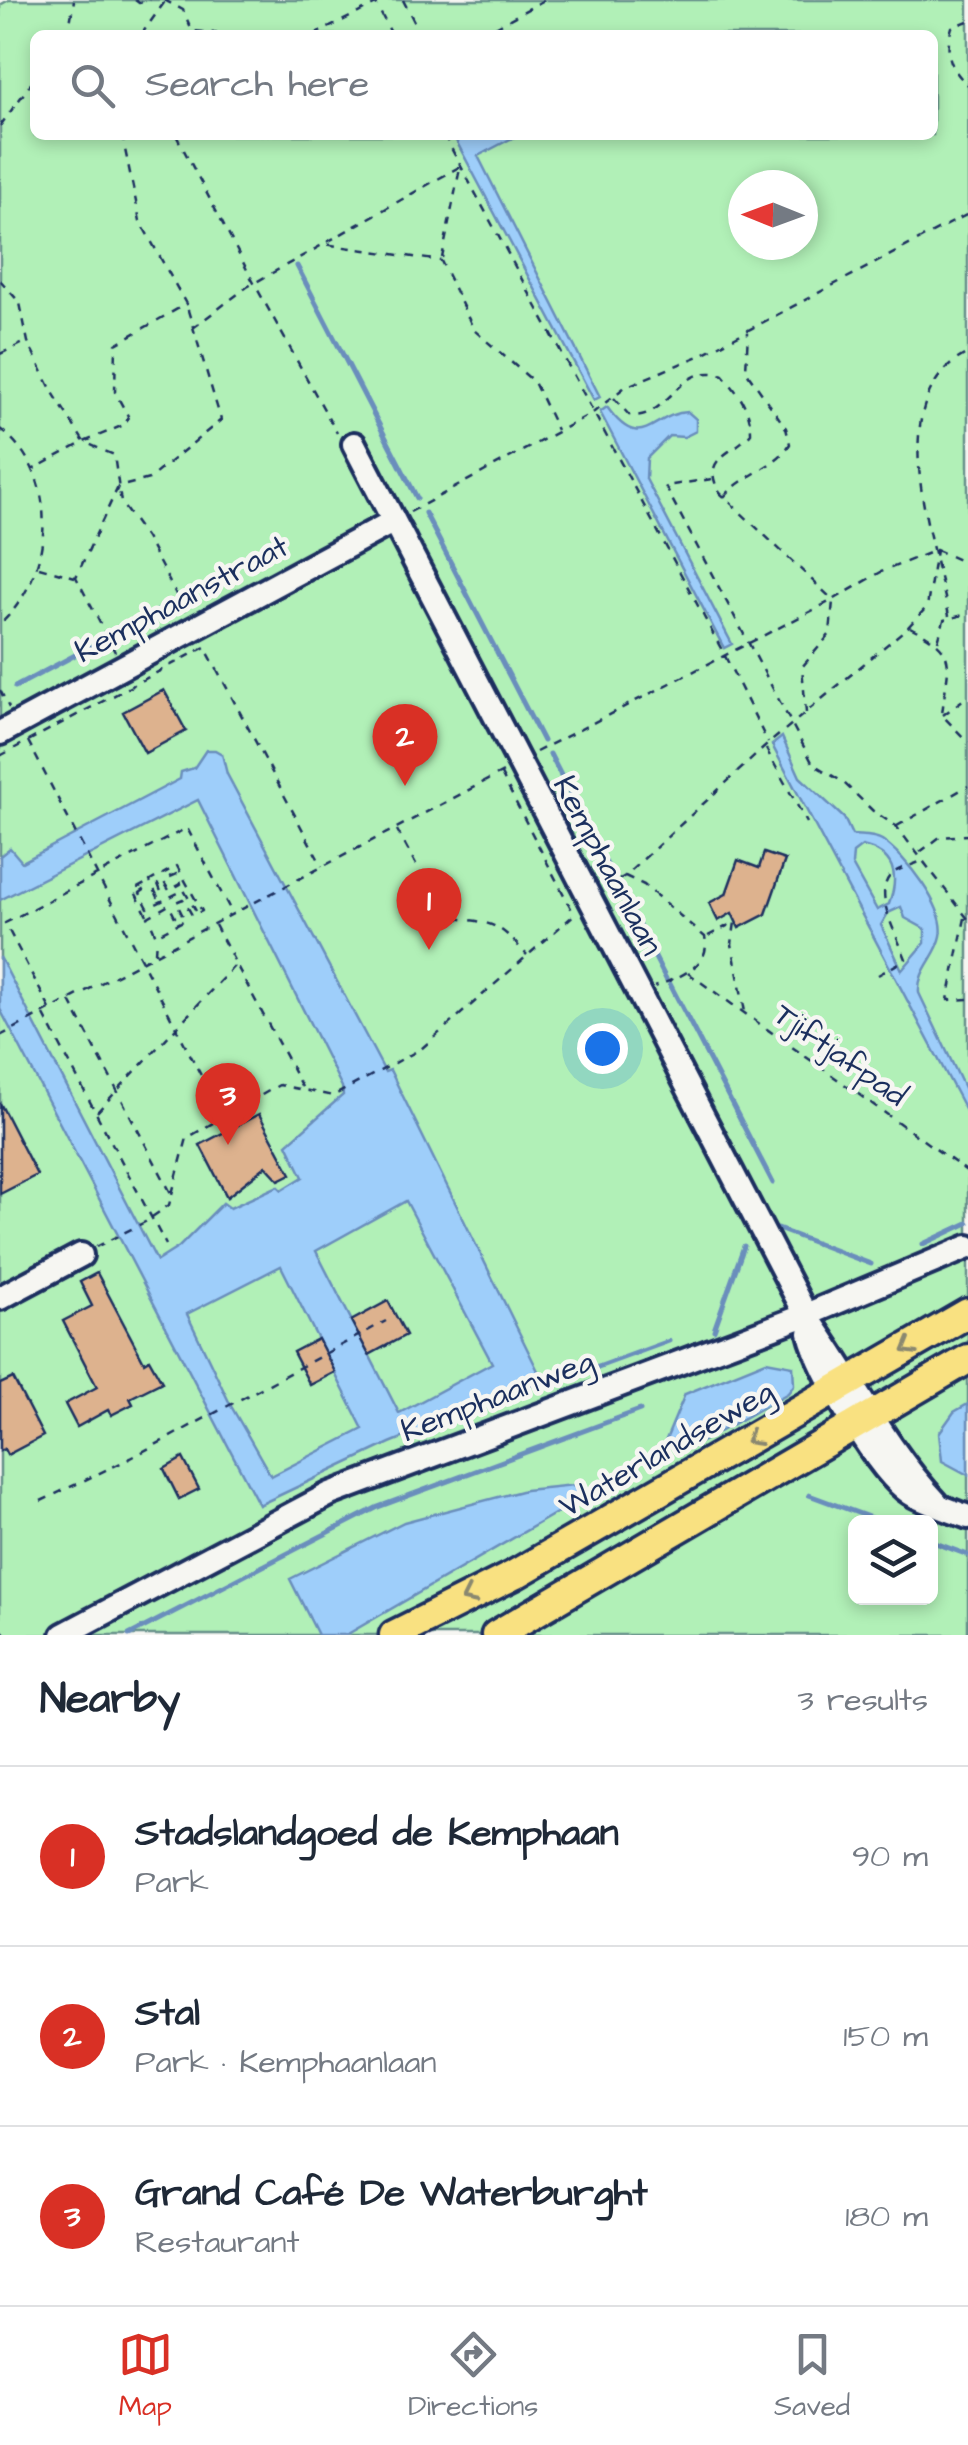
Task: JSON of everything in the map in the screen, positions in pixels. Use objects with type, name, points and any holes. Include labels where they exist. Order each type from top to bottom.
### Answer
[{"type":"main road","name":"Waterlandseweg","points":[[394,1635],[514,1575],[968,1314]]},
{"type":"main road","points":[[496,1635],[968,1359]]},
{"type":"street","name":"Kemphaanlaan","points":[[356,447],[509,768],[640,994],[806,1315],[817,1353],[844,1386],[864,1421],[911,1476],[937,1502],[968,1517]]},
{"type":"street","name":"Kemphaanstraat","points":[[15,733],[194,627],[394,521]]},
{"type":"street","name":"Kemphaanweg","points":[[63,1635],[330,1494],[806,1315],[968,1247]]},
{"type":"street","points":[[0,1298],[81,1254]]},
{"type":"path","points":[[69,30],[74,0]]},
{"type":"path","points":[[135,0],[150,0]]},
{"type":"path","points":[[144,30],[165,0],[183,10],[192,30]]},
{"type":"path","points":[[403,0],[418,30]]},
{"type":"path","points":[[490,30],[544,0]]},
{"type":"path","points":[[324,30],[376,4],[389,30]]},
{"type":"path","points":[[968,21],[952,27],[945,49],[956,74],[968,85]]},
{"type":"path","points":[[0,126],[30,84]]},
{"type":"path","points":[[118,487],[149,479],[221,420],[186,304],[140,221],[123,140]]},
{"type":"path","points":[[179,140],[344,444],[356,447]]},
{"type":"path","points":[[447,140],[724,654],[768,744],[927,607],[936,550]]},
{"type":"path","points":[[193,328],[254,283],[461,166]]},
{"type":"path","points":[[461,166],[441,260],[474,330],[534,382],[558,432]]},
{"type":"path","points":[[394,521],[594,412],[647,376],[699,356],[968,214]]},
{"type":"path","points":[[324,244],[441,260]]},
{"type":"path","points":[[0,280],[20,303],[28,342],[52,391],[84,442],[114,455],[121,502],[146,538],[194,627]]},
{"type":"path","points":[[32,470],[126,424],[128,416],[115,392],[116,344],[186,304]]},
{"type":"path","points":[[724,497],[736,482],[781,457],[790,444],[786,428],[746,371],[748,330]]},
{"type":"path","points":[[0,354],[28,342]]},
{"type":"path","points":[[949,616],[916,453],[930,385],[951,361],[968,353]]},
{"type":"path","points":[[614,397],[629,416],[639,417],[702,372],[724,375],[746,406],[751,433],[716,462],[714,478],[724,497],[834,600]]},
{"type":"path","points":[[0,429],[10,436],[32,470],[42,507],[44,536],[38,566],[22,600],[0,624]]},
{"type":"path","points":[[714,478],[665,486],[813,764],[843,782],[873,811],[896,826],[967,918],[948,1000],[968,1000]]},
{"type":"path","points":[[76,577],[118,487]]},
{"type":"path","points":[[0,1036],[881,572],[936,550],[968,564]]},
{"type":"path","points":[[38,566],[76,577],[110,644]]},
{"type":"path","points":[[806,714],[802,666],[830,634],[834,600]]},
{"type":"path","points":[[938,641],[949,616],[968,618]]},
{"type":"path","points":[[908,627],[938,641],[948,656],[942,716]]},
{"type":"path","name":"Kemphaanstraat","points":[[0,756],[15,733],[204,647],[322,867]]},
{"type":"path","points":[[0,690],[15,733],[72,827],[223,1117]]},
{"type":"path","points":[[942,716],[968,696]]},
{"type":"path","points":[[942,716],[968,742]]},
{"type":"path","points":[[766,747],[808,823]]},
{"type":"path","points":[[509,768],[574,915]]},
{"type":"path","points":[[896,826],[968,786]]},
{"type":"path","points":[[50,1010],[5,923],[96,874],[187,828],[232,914]]},
{"type":"path","points":[[396,828],[421,874],[432,910],[447,918],[469,919],[498,928],[528,956]]},
{"type":"path","points":[[918,852],[940,837],[968,835]]},
{"type":"path","points":[[878,975],[906,959],[883,904],[883,886],[892,873],[924,860]]},
{"type":"path","points":[[156,935],[185,920],[176,902],[182,899],[192,916],[202,911],[177,866],[150,881],[158,897],[162,894],[158,884],[163,881],[168,890],[181,884],[176,874],[172,878]]},
{"type":"path","points":[[625,876],[655,894],[705,937],[708,948],[704,959],[688,972],[640,994]]},
{"type":"path","points":[[156,953],[156,935],[134,890],[145,884],[147,888],[140,892],[148,908],[184,890],[197,913]]},
{"type":"path","points":[[148,917],[169,906],[176,918],[170,920]]},
{"type":"path","points":[[705,937],[735,922],[732,944],[745,1013]]},
{"type":"path","points":[[214,923],[303,1089]]},
{"type":"path","points":[[97,1112],[236,964]]},
{"type":"path","name":"Tjiftjafpad","points":[[688,972],[968,1172]]},
{"type":"path","points":[[69,1000],[172,1195]]},
{"type":"path","points":[[44,1013],[166,1245]]},
{"type":"path","points":[[110,1240],[169,1205],[187,1138],[279,1085],[333,1096],[402,1059]]},
{"type":"path","points":[[41,1501],[131,1458],[386,1321]]},
{"type":"path","points":[[0,1628],[6,1635]]},
{"type":"green space","points":[[9,0],[968,0],[968,1635],[0,1635],[0,5]]},
{"type":"water","points":[[456,140],[508,140],[478,156],[600,397],[594,400]]},
{"type":"water","points":[[607,407],[629,429],[647,428],[688,412],[696,419],[696,431],[684,437],[669,436],[647,458],[646,479],[732,644],[724,648],[600,412]]},
{"type":"water","points":[[782,737],[800,777],[844,818],[852,835],[875,837],[891,847],[931,898],[938,912],[941,936],[921,977],[919,993],[968,1096],[968,1115],[772,745]],"holes":[[[862,846],[888,860],[894,875],[889,904],[877,910],[852,865],[853,853]],[[901,907],[905,918],[925,929],[925,943],[902,970],[881,925],[888,913]]]},
{"type":"water","points":[[206,750],[222,754],[227,774],[385,1072],[390,1070],[543,1381],[390,1443],[259,1505],[0,1009],[0,957],[157,1261],[179,1247],[223,1203],[230,1208],[278,1186],[282,1190],[303,1177],[287,1144],[343,1095],[342,1087],[198,800],[0,900],[0,856],[10,848],[22,862],[194,768]],"holes":[[[406,1201],[492,1363],[399,1413],[316,1251]],[[281,1266],[363,1429],[271,1476],[231,1406],[187,1314]]]},
{"type":"water","points":[[766,1361],[793,1366],[794,1385],[788,1393],[689,1449],[665,1442],[685,1394]]},
{"type":"water","points":[[968,1404],[968,1475],[942,1461],[939,1433],[954,1412]]},
{"type":"water","points":[[574,1485],[584,1497],[346,1635],[318,1635],[290,1579],[404,1522],[525,1490]]},
{"type":"building","points":[[164,690],[186,731],[145,753],[123,712]]},
{"type":"building","points":[[764,853],[785,860],[766,914],[739,928],[732,913],[718,921],[709,903],[726,894],[738,860],[759,868]]},
{"type":"building","points":[[0,1103],[37,1175],[0,1194]]},
{"type":"building","points":[[259,1114],[291,1174],[279,1180],[266,1166],[227,1197],[200,1145]]},
{"type":"building","points":[[97,1273],[144,1362],[149,1359],[162,1382],[130,1398],[133,1404],[111,1415],[108,1410],[77,1427],[65,1404],[97,1387],[63,1321],[92,1306],[80,1282]]},
{"type":"building","points":[[388,1301],[406,1335],[369,1355],[351,1321]]},
{"type":"building","points":[[318,1339],[335,1372],[310,1385],[293,1352]]},
{"type":"building","points":[[13,1378],[43,1436],[7,1455],[4,1449],[0,1451],[0,1384]]},
{"type":"building","points":[[183,1458],[199,1489],[179,1499],[164,1469]]},
{"type":"waterway","points":[[297,266],[417,498]]},
{"type":"waterway","points":[[425,513],[543,741]]},
{"type":"waterway","points":[[15,687],[171,604]]},
{"type":"waterway","points":[[550,754],[612,875]]},
{"type":"waterway","points":[[622,893],[666,979]]},
{"type":"waterway","points":[[670,984],[773,1183]]},
{"type":"waterway","points":[[923,1244],[968,1223]]},
{"type":"waterway","points":[[778,1229],[871,1264]]},
{"type":"waterway","points":[[714,1330],[744,1246]]},
{"type":"waterway","points":[[543,1381],[549,1385],[669,1341]]},
{"type":"waterway","points":[[129,1635],[378,1507],[640,1410]]},
{"type":"waterway","points":[[809,1495],[863,1515]]},
{"type":"waterway","points":[[938,1544],[968,1555]]},
{"type":"place","name":"Stal","points":[[405,786]]},
{"type":"place","name":"Stadslandgoed de Kemphaan","points":[[429,950]]},
{"type":"place","name":"Grand Café De Waterburght","points":[[228,1145]]}]
